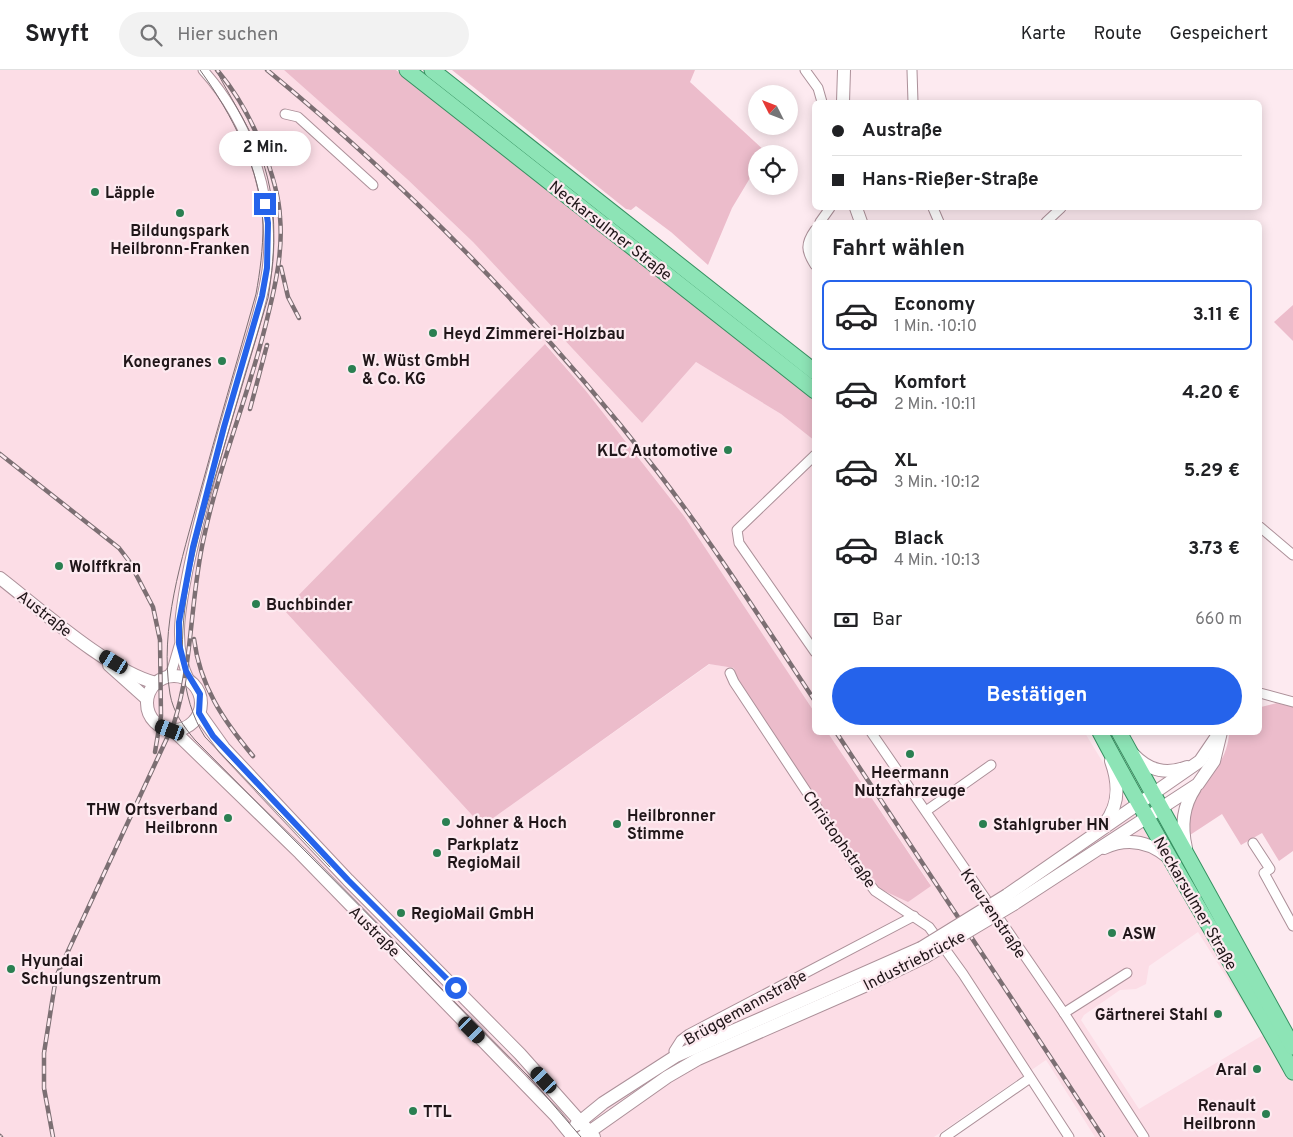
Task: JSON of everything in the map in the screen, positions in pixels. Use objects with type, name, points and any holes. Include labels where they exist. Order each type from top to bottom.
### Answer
[{"type":"main road","name":"Neckarsulmer Straße","points":[[407,70],[812,389]]},
{"type":"main road","name":"Neckarsulmer Straße","points":[[432,70],[812,370]]},
{"type":"main road","points":[[843,100],[844,70]]},
{"type":"main road","name":"Austraße","points":[[0,578],[91,648],[147,699],[148,710],[152,720],[160,726],[173,730],[300,853],[555,1115],[570,1134]]},
{"type":"main road","name":"Austraße","points":[[91,648],[144,680],[161,680],[177,676],[190,681],[200,694],[199,713],[224,748],[354,885],[494,1026],[581,1121],[589,1135]]},
{"type":"main road","points":[[147,699],[161,680]]},
{"type":"main road","points":[[173,730],[185,729],[196,720],[199,713]]},
{"type":"main road","points":[[1100,828],[1114,806],[1117,783],[1101,735]]},
{"type":"main road","name":"Neckarsulmer Straße","points":[[1102,735],[1293,1072]]},
{"type":"main road","name":"Neckarsulmer Straße","points":[[1121,735],[1293,1047]]},
{"type":"main road","points":[[1129,749],[1146,765],[1162,772],[1171,772],[1200,761],[1218,735]]},
{"type":"main road","points":[[1186,851],[1183,833],[1184,812],[1191,794],[1214,761],[1219,735]]},
{"type":"main road","name":"Industriebrücke","points":[[1011,900],[1100,828],[1200,761]]},
{"type":"main road","name":"Industriebrücke","points":[[589,1135],[667,1077],[726,1045],[830,1002],[923,953],[1075,862],[1198,784]]},
{"type":"main road","points":[[1075,862],[1109,846],[1140,841],[1160,851],[1171,860]]},
{"type":"main road","name":"Industriebrücke","points":[[676,1056],[923,953]]},
{"type":"main road","name":"Brüggemannstraße","points":[[570,1134],[581,1121],[603,1103],[676,1056]]},
{"type":"street","points":[[161,680],[172,670],[179,646],[179,622],[193,547],[224,427],[262,296],[267,268],[268,223],[261,177],[244,134],[224,96],[203,70]]},
{"type":"street","points":[[804,70],[818,88],[821,100]]},
{"type":"street","points":[[912,70],[913,100]]},
{"type":"street","points":[[285,114],[298,117],[373,185]]},
{"type":"street","points":[[1048,220],[1059,210]]},
{"type":"street","points":[[812,234],[807,241],[807,253],[812,260]]},
{"type":"street","points":[[812,458],[737,530],[739,543],[812,648]]},
{"type":"street","points":[[1262,529],[1293,556]]},
{"type":"street","points":[[179,646],[190,681]]},
{"type":"street","name":"Christophstraße","points":[[730,674],[855,865],[875,891],[929,927],[952,958],[1069,1137]]},
{"type":"street","points":[[1262,694],[1293,702]]},
{"type":"street","name":"Kreuzenstraße","points":[[873,735],[1064,1014],[1144,1137]]},
{"type":"street","points":[[926,811],[992,765]]},
{"type":"street","points":[[1253,843],[1270,869],[1264,873],[1293,926]]},
{"type":"street","name":"Brüggemannstraße","points":[[676,1056],[674,1051],[676,1046],[689,1034],[914,916]]},
{"type":"street","points":[[1064,1014],[1127,973]]},
{"type":"street","points":[[945,1137],[1030,1078]]},
{"type":"shaded area","points":[[0,70],[284,70],[407,179],[473,242],[642,423],[696,362],[781,414],[812,439],[812,708],[684,516],[586,391],[546,344],[284,610],[482,826],[710,664],[734,668],[737,681],[931,885],[829,735],[1086,735],[1250,1004],[1293,1081],[1293,1137],[1095,1137],[1046,1060],[934,1137],[0,1137]],"holes":[[[1198,932],[1263,1035],[1139,1109],[1081,1020],[1084,1015],[1120,990],[1136,989],[1146,984],[1149,966]]]},
{"type":"shaded area","points":[[284,70],[396,70],[812,399],[812,439],[781,414],[696,362],[642,423],[473,242],[407,179]]},
{"type":"shaded area","points":[[452,70],[695,70],[690,82],[758,145],[748,145],[748,181],[732,208],[708,265],[671,232],[636,206],[631,210],[626,209]]},
{"type":"shaded area","points":[[1293,305],[1293,341],[1274,322]]},
{"type":"shaded area","points":[[545,344],[586,391],[684,516],[812,708],[812,735],[829,735],[931,886],[908,902],[878,888],[858,864],[737,681],[734,668],[709,664],[482,826],[284,610]]},
{"type":"shaded area","points":[[1277,703],[1293,707],[1293,851],[1279,861],[1262,833],[1241,845],[1222,814],[1190,835],[1189,801],[1215,770],[1221,761],[1228,743],[1229,735],[1262,735],[1262,707]]},
{"type":"tram line","points":[[200,70],[223,105],[251,163],[261,204],[263,234],[256,294],[179,569],[174,594],[170,619],[167,669],[170,694],[176,713],[195,740],[532,1080],[581,1137]]},
{"type":"tram line","points":[[216,70],[259,151],[270,187],[274,243],[268,298],[195,550],[187,590],[183,630],[183,669],[190,705],[205,737],[330,867]]},
{"type":"railway","points":[[53,1137],[44,1088],[44,1053],[56,977],[174,723],[185,677],[199,560],[204,537],[218,481],[261,343],[278,266],[281,229],[278,199],[271,171],[252,124],[236,96],[217,70]]},
{"type":"railway","points":[[267,70],[321,115],[424,210],[521,310],[568,363],[657,471],[699,527],[812,696]]},
{"type":"railway","points":[[281,267],[288,297],[299,318]]},
{"type":"railway","points":[[250,409],[267,345]]},
{"type":"railway","points":[[0,454],[119,548],[129,561],[153,607],[160,640],[161,716],[155,752]]},
{"type":"railway","points":[[194,639],[197,656],[207,687],[223,716],[253,756]]},
{"type":"railway","points":[[838,735],[1103,1137]]},
{"type":"place","name":"Läpple","points":[[95,192]]},
{"type":"place","name":"Bildungspark Heilbronn-Franken","points":[[180,213]]},
{"type":"place","name":"Heyd Zimmerei-Holzbau","points":[[433,333]]},
{"type":"place","name":"Konegranes","points":[[222,361]]},
{"type":"place","name":"W. Wüst GmbH & Co. KG","points":[[352,369]]},
{"type":"place","name":"KLC Automotive","points":[[728,450]]},
{"type":"place","name":"Wolffkran","points":[[59,566]]},
{"type":"place","name":"Buchbinder","points":[[256,604]]},
{"type":"place","name":"Heermann Nutzfahrzeuge","points":[[910,754]]},
{"type":"place","name":"THW Ortsverband Heilbronn","points":[[228,818]]},
{"type":"place","name":"Johner & Hoch","points":[[446,822]]},
{"type":"place","name":"Heilbronner Stimme","points":[[617,824]]},
{"type":"place","name":"Stahlgruber HN","points":[[983,824]]},
{"type":"place","name":"Parkplatz RegioMail","points":[[437,853]]},
{"type":"place","name":"RegioMail GmbH","points":[[401,913]]},
{"type":"place","name":"ASW","points":[[1112,933]]},
{"type":"place","name":"Hyundai Schulungszentrum","points":[[11,969]]},
{"type":"place","name":"Gärtnerei Stahl","points":[[1218,1014]]},
{"type":"place","name":"Aral","points":[[1257,1069]]},
{"type":"place","name":"TTL","points":[[413,1111]]},
{"type":"place","name":"Renault Heilbronn","points":[[1266,1114]]},
{"type":"route","points":[[265,204],[268,223],[267,268],[262,296],[224,427],[193,547],[179,622],[179,646],[182,650],[187,675],[200,694],[201,707],[199,713],[213,736],[348,880],[456,988]]}]
